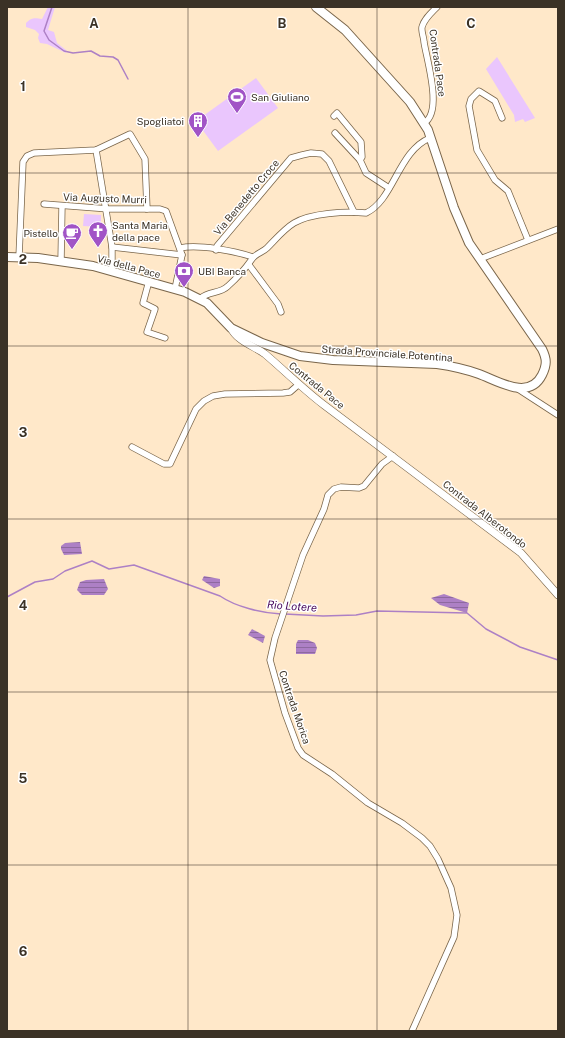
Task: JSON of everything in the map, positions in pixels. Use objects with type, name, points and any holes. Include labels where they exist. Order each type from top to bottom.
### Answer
[{"type":"main road","points":[[316,7],[345,30],[410,102],[424,123],[462,230],[480,259],[542,349],[546,358],[546,367],[540,380],[529,387],[518,389]]},
{"type":"main road","name":"Via della Pace","points":[[7,257],[61,261],[112,270],[175,289],[201,298],[231,328]]},
{"type":"main road","name":"Strada Provinciale Potentina","points":[[231,328],[262,343],[300,356],[333,360],[454,366],[518,389]]},
{"type":"street","name":"Contrada Pace","points":[[424,123],[431,115],[433,95],[422,28],[428,15],[437,7]]},
{"type":"street","points":[[502,118],[495,101],[479,92],[472,99],[469,106],[477,150],[495,180],[508,192],[528,240]]},
{"type":"street","points":[[334,116],[337,113],[361,142],[362,157],[360,160]]},
{"type":"street","points":[[335,133],[360,160],[366,173],[389,188]]},
{"type":"street","points":[[19,257],[22,162],[34,153],[41,151],[96,150],[128,134],[132,135],[145,159],[147,209]]},
{"type":"street","points":[[201,298],[205,294],[225,289],[249,265],[253,257],[263,252],[289,227],[300,220],[334,214],[354,212],[366,213],[371,211],[389,188],[406,158],[420,144],[430,138]]},
{"type":"street","points":[[96,150],[112,247],[112,270]]},
{"type":"street","name":"Via Benedetto Croce","points":[[216,250],[217,246],[291,158],[311,153],[322,154],[329,161],[354,212]]},
{"type":"street","name":"Via Augusto Murri","points":[[44,204],[166,211],[180,248]]},
{"type":"street","points":[[61,261],[62,206]]},
{"type":"street","points":[[480,259],[558,229]]},
{"type":"street","points":[[112,247],[182,255]]},
{"type":"street","points":[[175,289],[182,255],[180,248],[216,250],[253,257]]},
{"type":"street","points":[[249,265],[278,304],[281,312]]},
{"type":"street","points":[[149,281],[143,303],[155,309],[148,332],[165,338]]},
{"type":"street","name":"Contrada Pace","points":[[231,328],[233,333],[265,355],[298,385],[393,456]]},
{"type":"street","points":[[132,447],[164,464],[170,464],[196,409],[204,401],[213,396],[225,394],[290,392],[298,385]]},
{"type":"street","points":[[518,389],[558,415]]},
{"type":"street","name":"Contrada Alberotondo","points":[[393,456],[521,553],[558,595]]},
{"type":"street","name":"Contrada Morica","points":[[393,456],[382,464],[364,486],[359,488],[341,487],[334,489],[328,495],[324,509],[303,555],[275,638],[270,660],[298,748],[303,755],[332,774],[368,803],[402,823],[422,838],[430,846],[438,859],[451,888],[457,914],[454,937],[412,1031]]},
{"type":"shaded area","points":[[48,7],[55,7],[48,30],[54,32],[57,43],[66,50],[66,53],[47,44],[40,43],[38,38],[39,34],[35,30],[26,27],[26,23],[32,19],[42,19]]},
{"type":"shaded area","points":[[497,57],[535,118],[525,122],[523,119],[515,122],[514,115],[486,69]]},
{"type":"shaded area","name":"San Giuliano","points":[[256,78],[278,108],[218,151],[196,121]]},
{"type":"shaded area","points":[[84,214],[101,215],[101,227],[83,226]]},
{"type":"shaded area","points":[[80,542],[82,554],[64,555],[61,546],[65,543]]},
{"type":"shaded area","points":[[204,576],[220,579],[220,586],[214,588],[202,580]]},
{"type":"shaded area","points":[[104,579],[108,589],[104,595],[82,595],[77,590],[80,582],[86,580]]},
{"type":"shaded area","points":[[444,594],[469,603],[467,613],[440,605],[431,598]]},
{"type":"shaded area","points":[[252,629],[265,636],[263,643],[248,635]]},
{"type":"shaded area","points":[[298,640],[308,640],[315,643],[317,648],[315,654],[296,654],[296,644]]},
{"type":"waterway","points":[[52,7],[44,31],[49,40],[64,51],[73,53],[91,51],[100,56],[113,57],[118,60],[128,79]]},
{"type":"waterway","name":"Rio Lotere","points":[[7,597],[35,582],[53,579],[65,571],[92,561],[109,569],[134,565],[220,596],[241,606],[258,611],[281,614]]},
{"type":"waterway","name":"Rio Lotere","points":[[285,614],[323,616],[356,615],[377,611],[467,613],[486,629],[520,647],[558,660]]},
{"type":"place","name":"San Giuliano","points":[[237,114]]},
{"type":"place","name":"Spogliatoi","points":[[198,138]]},
{"type":"place","name":"Santa Maria della pace","points":[[98,248]]},
{"type":"place","name":"Pistello","points":[[72,250]]},
{"type":"place","name":"UBI Banca","points":[[184,288]]}]
